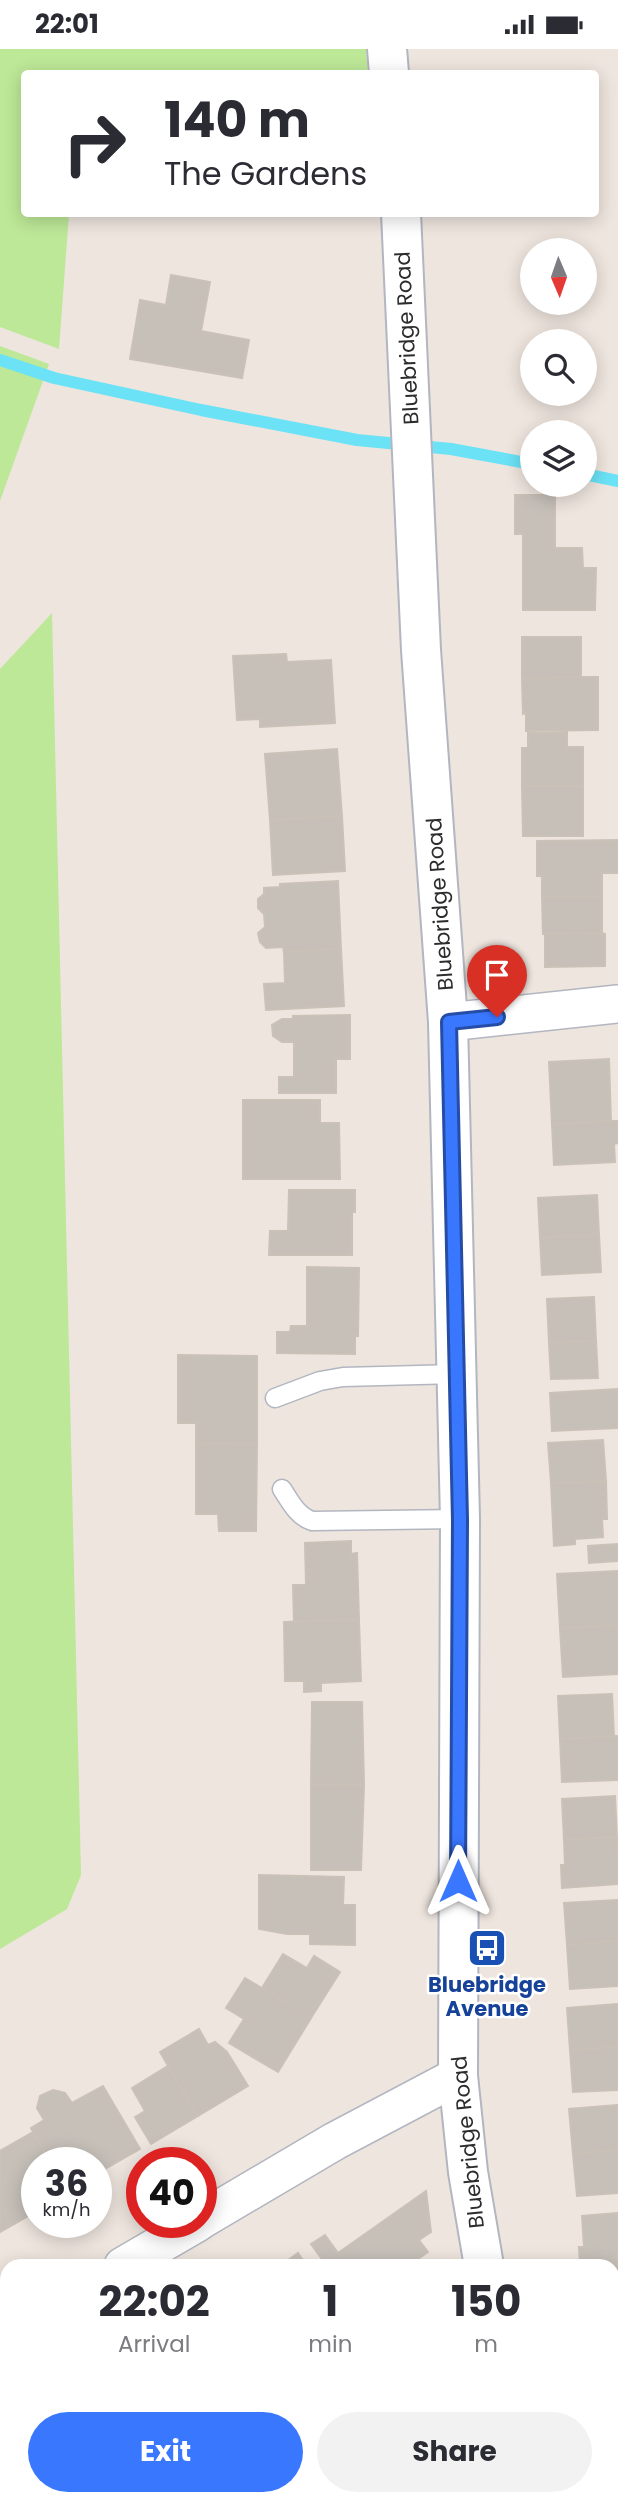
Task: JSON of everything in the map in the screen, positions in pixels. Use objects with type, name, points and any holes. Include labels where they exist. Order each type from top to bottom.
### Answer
[{"type":"street","points":[[387,49],[389,70]]},
{"type":"street","name":"Bluebridge Road","points":[[401,217],[421,650],[449,1022],[460,1520],[458,2076],[468,2172],[483,2259]]},
{"type":"street","points":[[449,1022],[618,1004]]},
{"type":"street","points":[[217,2210],[335,2141],[458,2076]]},
{"type":"street","points":[[135,2259],[170,2238]]},
{"type":"lane","points":[[275,1398],[320,1381],[343,1377],[457,1374]]},
{"type":"lane","points":[[282,1489],[298,1512],[312,1521],[460,1520]]},
{"type":"green space","points":[[0,49],[366,49],[368,70],[21,70],[21,217],[69,217],[59,349],[0,327]]},
{"type":"green space","points":[[0,346],[49,364],[0,501]]},
{"type":"green space","points":[[52,613],[81,1875],[67,1909],[0,1949],[0,669]]},
{"type":"building","points":[[171,275],[210,282],[201,331],[249,340],[242,378],[130,359],[140,300],[166,305]]},
{"type":"building","points":[[515,495],[555,497],[555,548],[582,548],[583,568],[596,568],[595,610],[523,610],[523,534],[515,534]]},
{"type":"building","points":[[522,637],[581,637],[581,677],[522,679]]},
{"type":"building","points":[[286,654],[287,662],[331,660],[335,723],[260,727],[260,719],[237,720],[233,656]]},
{"type":"building","points":[[598,677],[598,730],[526,731],[522,679]]},
{"type":"building","points":[[567,732],[567,747],[583,747],[583,786],[522,786],[522,748],[528,748],[528,733]]},
{"type":"building","points":[[337,749],[342,816],[270,820],[265,754]]},
{"type":"building","points":[[522,786],[583,786],[583,836],[523,836]]},
{"type":"building","points":[[342,816],[345,871],[273,875],[270,820]]},
{"type":"building","points":[[618,840],[618,873],[602,873],[602,897],[542,897],[542,876],[537,876],[537,841]]},
{"type":"building","points":[[338,881],[341,949],[284,952],[283,947],[266,948],[260,942],[258,933],[265,927],[264,914],[258,908],[258,899],[264,894],[264,888],[280,887],[280,884]]},
{"type":"building","points":[[542,897],[602,897],[602,933],[543,934]]},
{"type":"building","points":[[545,934],[605,934],[605,966],[545,967]]},
{"type":"building","points":[[341,949],[344,1006],[266,1010],[264,984],[285,983],[284,952]]},
{"type":"building","points":[[350,1015],[350,1059],[336,1059],[336,1093],[279,1093],[279,1077],[294,1077],[294,1042],[282,1042],[273,1036],[272,1025],[282,1019],[293,1019],[293,1016]]},
{"type":"building","points":[[609,1059],[611,1121],[552,1124],[549,1062]]},
{"type":"building","points":[[243,1100],[320,1100],[320,1123],[339,1123],[340,1179],[243,1179]]},
{"type":"building","points":[[618,1121],[618,1143],[614,1144],[615,1162],[554,1165],[552,1124]]},
{"type":"building","points":[[289,1190],[355,1190],[352,1255],[269,1255],[270,1231],[288,1231]]},
{"type":"building","points":[[597,1195],[599,1235],[540,1238],[538,1198]]},
{"type":"building","points":[[599,1235],[601,1272],[542,1275],[540,1238]]},
{"type":"building","points":[[307,1267],[359,1268],[358,1336],[355,1336],[355,1354],[277,1353],[277,1332],[290,1332],[291,1326],[307,1326]]},
{"type":"building","points":[[594,1297],[596,1341],[549,1343],[547,1299]]},
{"type":"building","points":[[596,1341],[598,1378],[551,1379],[549,1343]]},
{"type":"building","points":[[178,1355],[257,1356],[257,1444],[196,1443],[196,1423],[178,1423]]},
{"type":"building","points":[[618,1389],[618,1428],[552,1431],[550,1393]]},
{"type":"building","points":[[603,1440],[606,1481],[551,1483],[548,1443]]},
{"type":"building","points":[[196,1443],[257,1444],[256,1531],[219,1531],[218,1514],[196,1514]]},
{"type":"building","points":[[606,1481],[607,1519],[602,1519],[603,1537],[575,1539],[575,1544],[554,1546],[551,1483]]},
{"type":"building","points":[[351,1541],[351,1554],[357,1553],[359,1620],[294,1622],[293,1585],[306,1585],[305,1543]]},
{"type":"building","points":[[618,1544],[618,1561],[589,1563],[588,1546]]},
{"type":"building","points":[[618,1571],[618,1625],[560,1628],[557,1574]]},
{"type":"building","points":[[359,1620],[361,1681],[321,1683],[321,1691],[304,1692],[304,1681],[285,1681],[284,1622]]},
{"type":"building","points":[[618,1625],[618,1674],[563,1677],[560,1628]]},
{"type":"building","points":[[612,1694],[614,1737],[560,1739],[558,1696]]},
{"type":"building","points":[[312,1702],[362,1702],[364,1785],[311,1784]]},
{"type":"building","points":[[618,1736],[618,1780],[562,1782],[560,1739]]},
{"type":"building","points":[[311,1784],[364,1785],[361,1870],[311,1870]]},
{"type":"building","points":[[615,1796],[617,1837],[564,1840],[562,1799]]},
{"type":"building","points":[[617,1837],[618,1884],[562,1888],[564,1840]]},
{"type":"building","points":[[259,1875],[344,1877],[343,1905],[355,1905],[355,1945],[310,1944],[310,1934],[287,1934],[259,1929]]},
{"type":"building","points":[[618,1900],[618,1941],[567,1945],[564,1903]]},
{"type":"building","points":[[618,1941],[618,1986],[570,1989],[567,1945]]},
{"type":"building","points":[[283,1954],[307,1968],[314,1956],[340,1972],[311,2018],[262,1988]]},
{"type":"building","points":[[245,1978],[311,2018],[278,2072],[229,2043],[244,2019],[226,2008]]},
{"type":"building","points":[[618,2004],[618,2047],[570,2050],[567,2008]]},
{"type":"building","points":[[199,2029],[208,2045],[215,2042],[227,2052],[248,2086],[198,2116],[160,2052]]},
{"type":"building","points":[[618,2047],[618,2090],[573,2092],[570,2050]]},
{"type":"building","points":[[168,2066],[198,2116],[151,2144],[135,2117],[145,2111],[132,2088]]},
{"type":"building","points":[[103,2086],[139,2147],[126,2147],[126,2157],[112,2165],[112,2147],[42,2147],[31,2128],[44,2120],[37,2108],[40,2096],[53,2090],[65,2093],[72,2103]]},
{"type":"building","points":[[618,2105],[618,2150],[573,2154],[569,2109]]},
{"type":"building","points":[[33,2132],[42,2147],[21,2147],[21,2220],[0,2232],[0,2151]]},
{"type":"building","points":[[618,2150],[618,2193],[577,2196],[573,2154]]},
{"type":"building","points":[[426,2191],[431,2232],[419,2240],[428,2252],[418,2259],[322,2259],[311,2244],[325,2235],[338,2253]]},
{"type":"building","points":[[618,2213],[618,2259],[580,2259],[579,2247],[584,2247],[582,2216]]},
{"type":"building","points":[[298,2253],[302,2259],[290,2259]]},
{"type":"waterway","points":[[0,360],[54,378],[201,410],[357,440],[451,449],[520,462]]},
{"type":"waterway","points":[[597,477],[618,481]]},
{"type":"place","name":"Bluebridge Avenue","points":[[487,1948]]},
{"type":"route","points":[[458,1881],[460,1520],[449,1022],[497,1017]]}]
